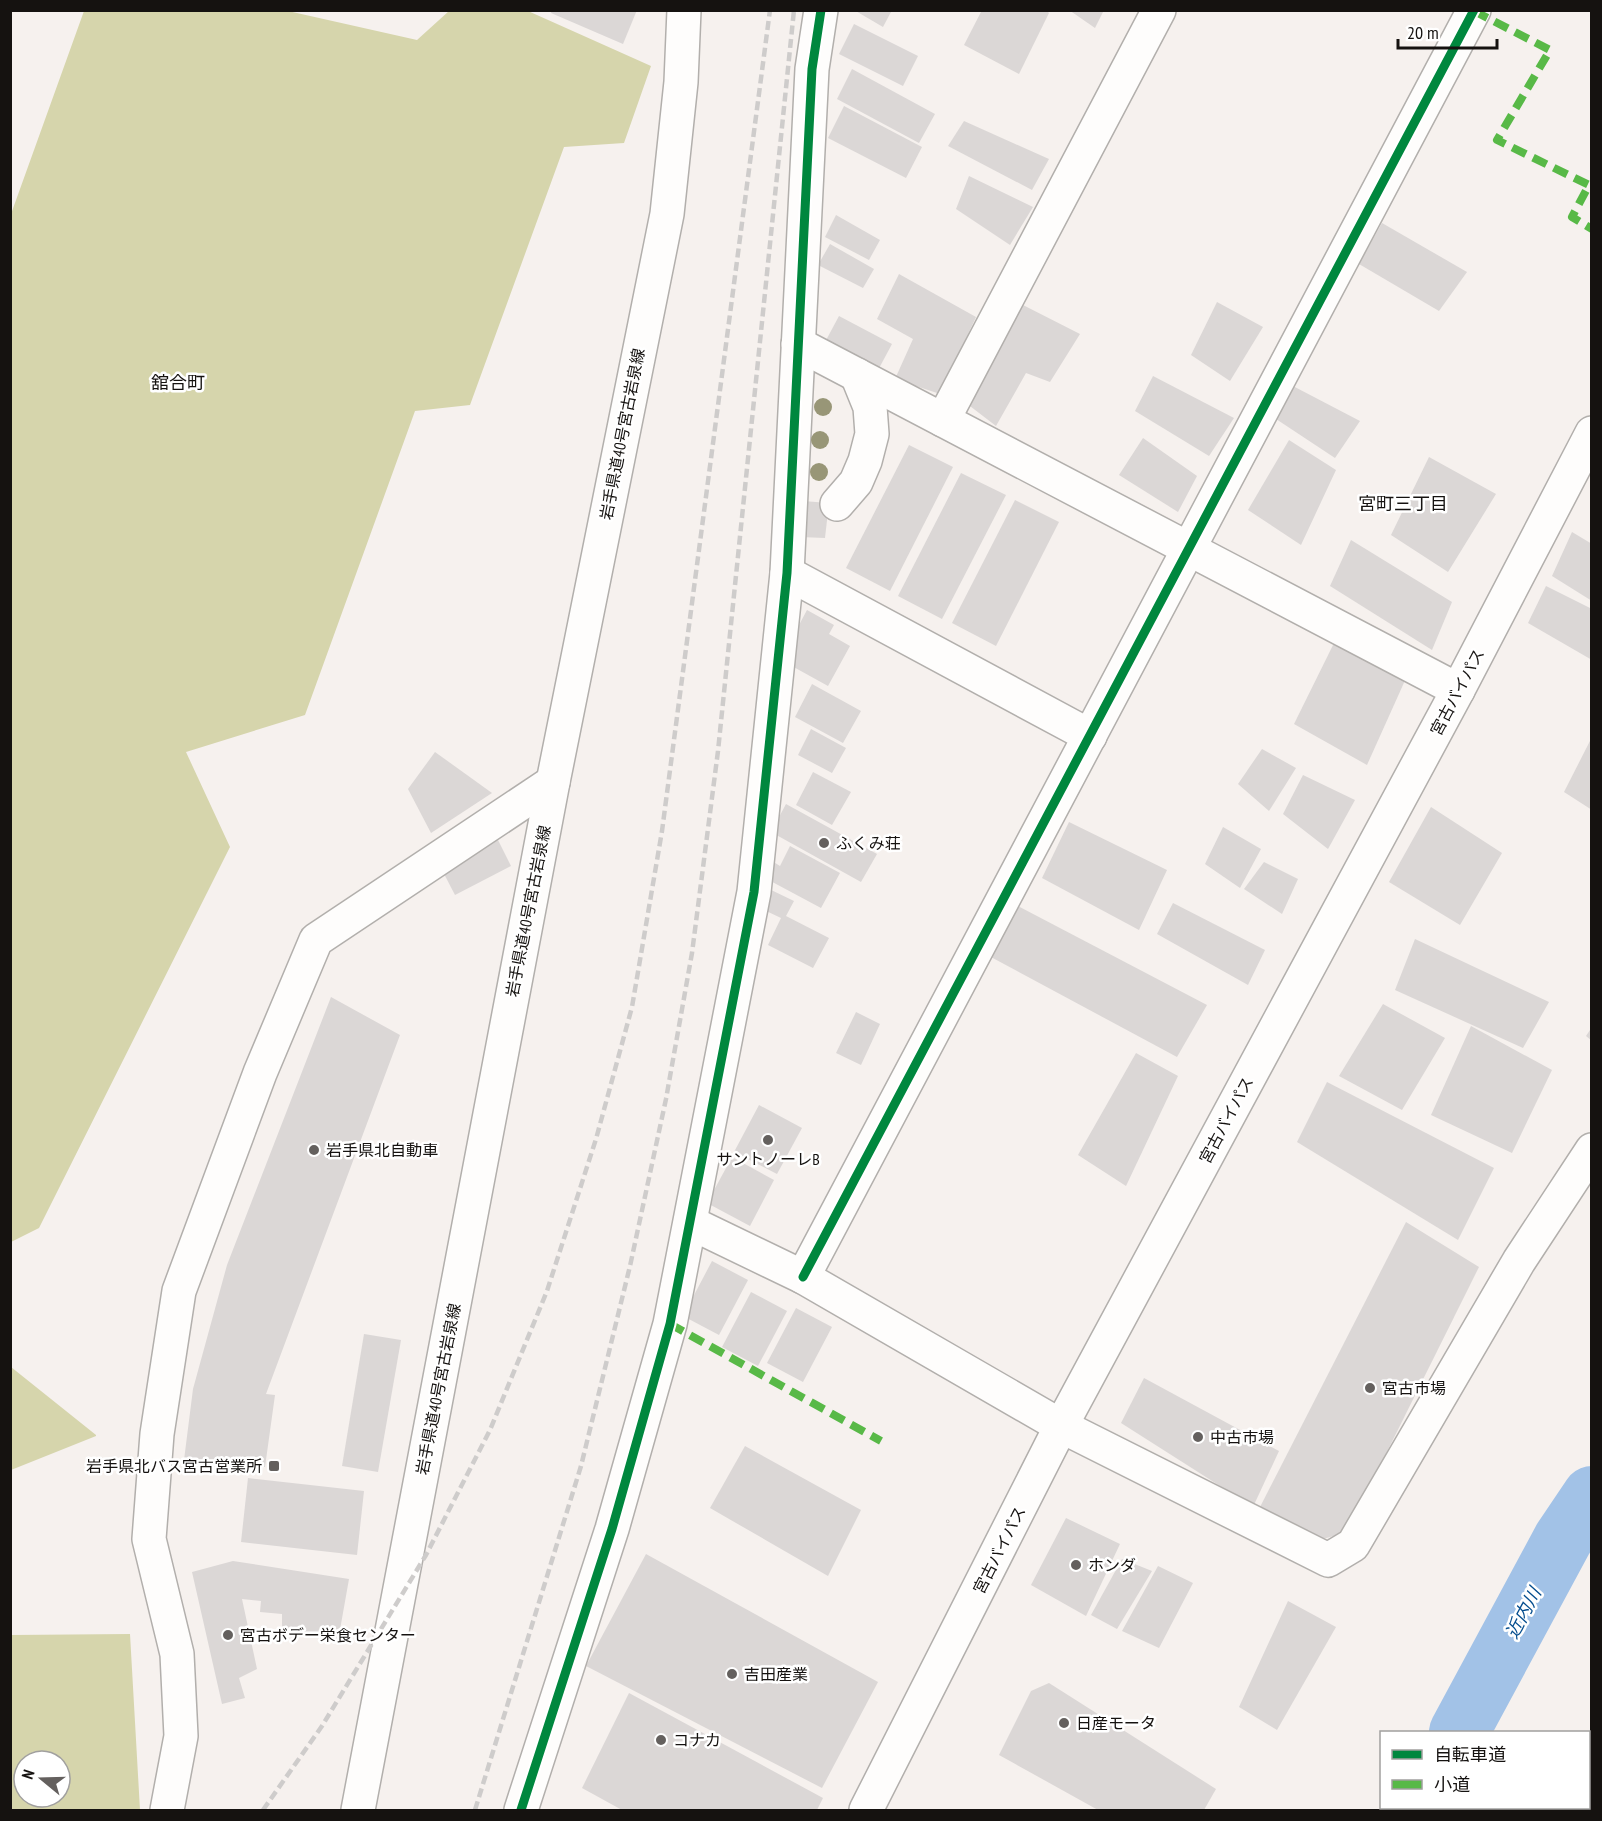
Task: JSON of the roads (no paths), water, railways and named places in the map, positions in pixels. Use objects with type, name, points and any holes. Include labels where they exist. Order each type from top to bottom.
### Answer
[{"type":"main road","name":"岩手県道40号宮古岩泉線","points":[[358,1810],[553,782],[667,214],[681,82],[684,10]]},
{"type":"main road","points":[[521,1810],[612,1528],[670,1324],[753,892],[787,573],[812,69],[821,10]]},
{"type":"main road","points":[[943,420],[1159,10]]},
{"type":"main road","points":[[803,1277],[1474,10]]},
{"type":"main road","points":[[798,345],[1458,690]]},
{"type":"main road","points":[[837,504],[856,482],[865,461],[872,434],[870,407],[857,375]]},
{"type":"main road","name":"宮古バイパス","points":[[866,1810],[1061,1426],[1458,690],[1592,433]]},
{"type":"main road","points":[[787,573],[1090,736]]},
{"type":"main road","points":[[167,1810],[181,1736],[177,1654],[149,1539],[157,1434],[179,1292],[260,1073],[316,940],[553,782]]},
{"type":"main road","points":[[691,1223],[803,1277],[1061,1426],[1328,1560],[1353,1545],[1519,1261],[1592,1150]]},
{"type":"waterway","name":"近内川","points":[[1460,1731],[1563,1539],[1592,1496]]},
{"type":"railway","points":[[263,1810],[322,1726],[426,1555],[490,1430],[547,1291],[596,1139],[632,1007],[662,831],[770,10]]},
{"type":"railway","points":[[475,1810],[581,1466],[630,1266],[666,1099],[692,953],[718,751],[794,10]]},
{"type":"place","name":"ふくみ荘","points":[[824,843]]},
{"type":"place","name":"サントノーレB","points":[[768,1140]]},
{"type":"place","name":"岩手県北自動車","points":[[314,1150]]},
{"type":"place","name":"宮古市場","points":[[1370,1388]]},
{"type":"place","name":"中古市場","points":[[1198,1437]]},
{"type":"place","name":"岩手県北バス宮古営業所","points":[[274,1466]]},
{"type":"place","name":"ホンダ","points":[[1076,1565]]},
{"type":"place","name":"宮古ボデー栄食センター","points":[[228,1635]]},
{"type":"place","name":"吉田産業","points":[[732,1674]]},
{"type":"place","name":"日産モータ","points":[[1064,1723]]},
{"type":"place","name":"コナカ","points":[[661,1740]]},
{"type":"district","name":"舘合町","points":[[178,382]]},
{"type":"district","name":"宮町三丁目","points":[[1403,503]]}]
